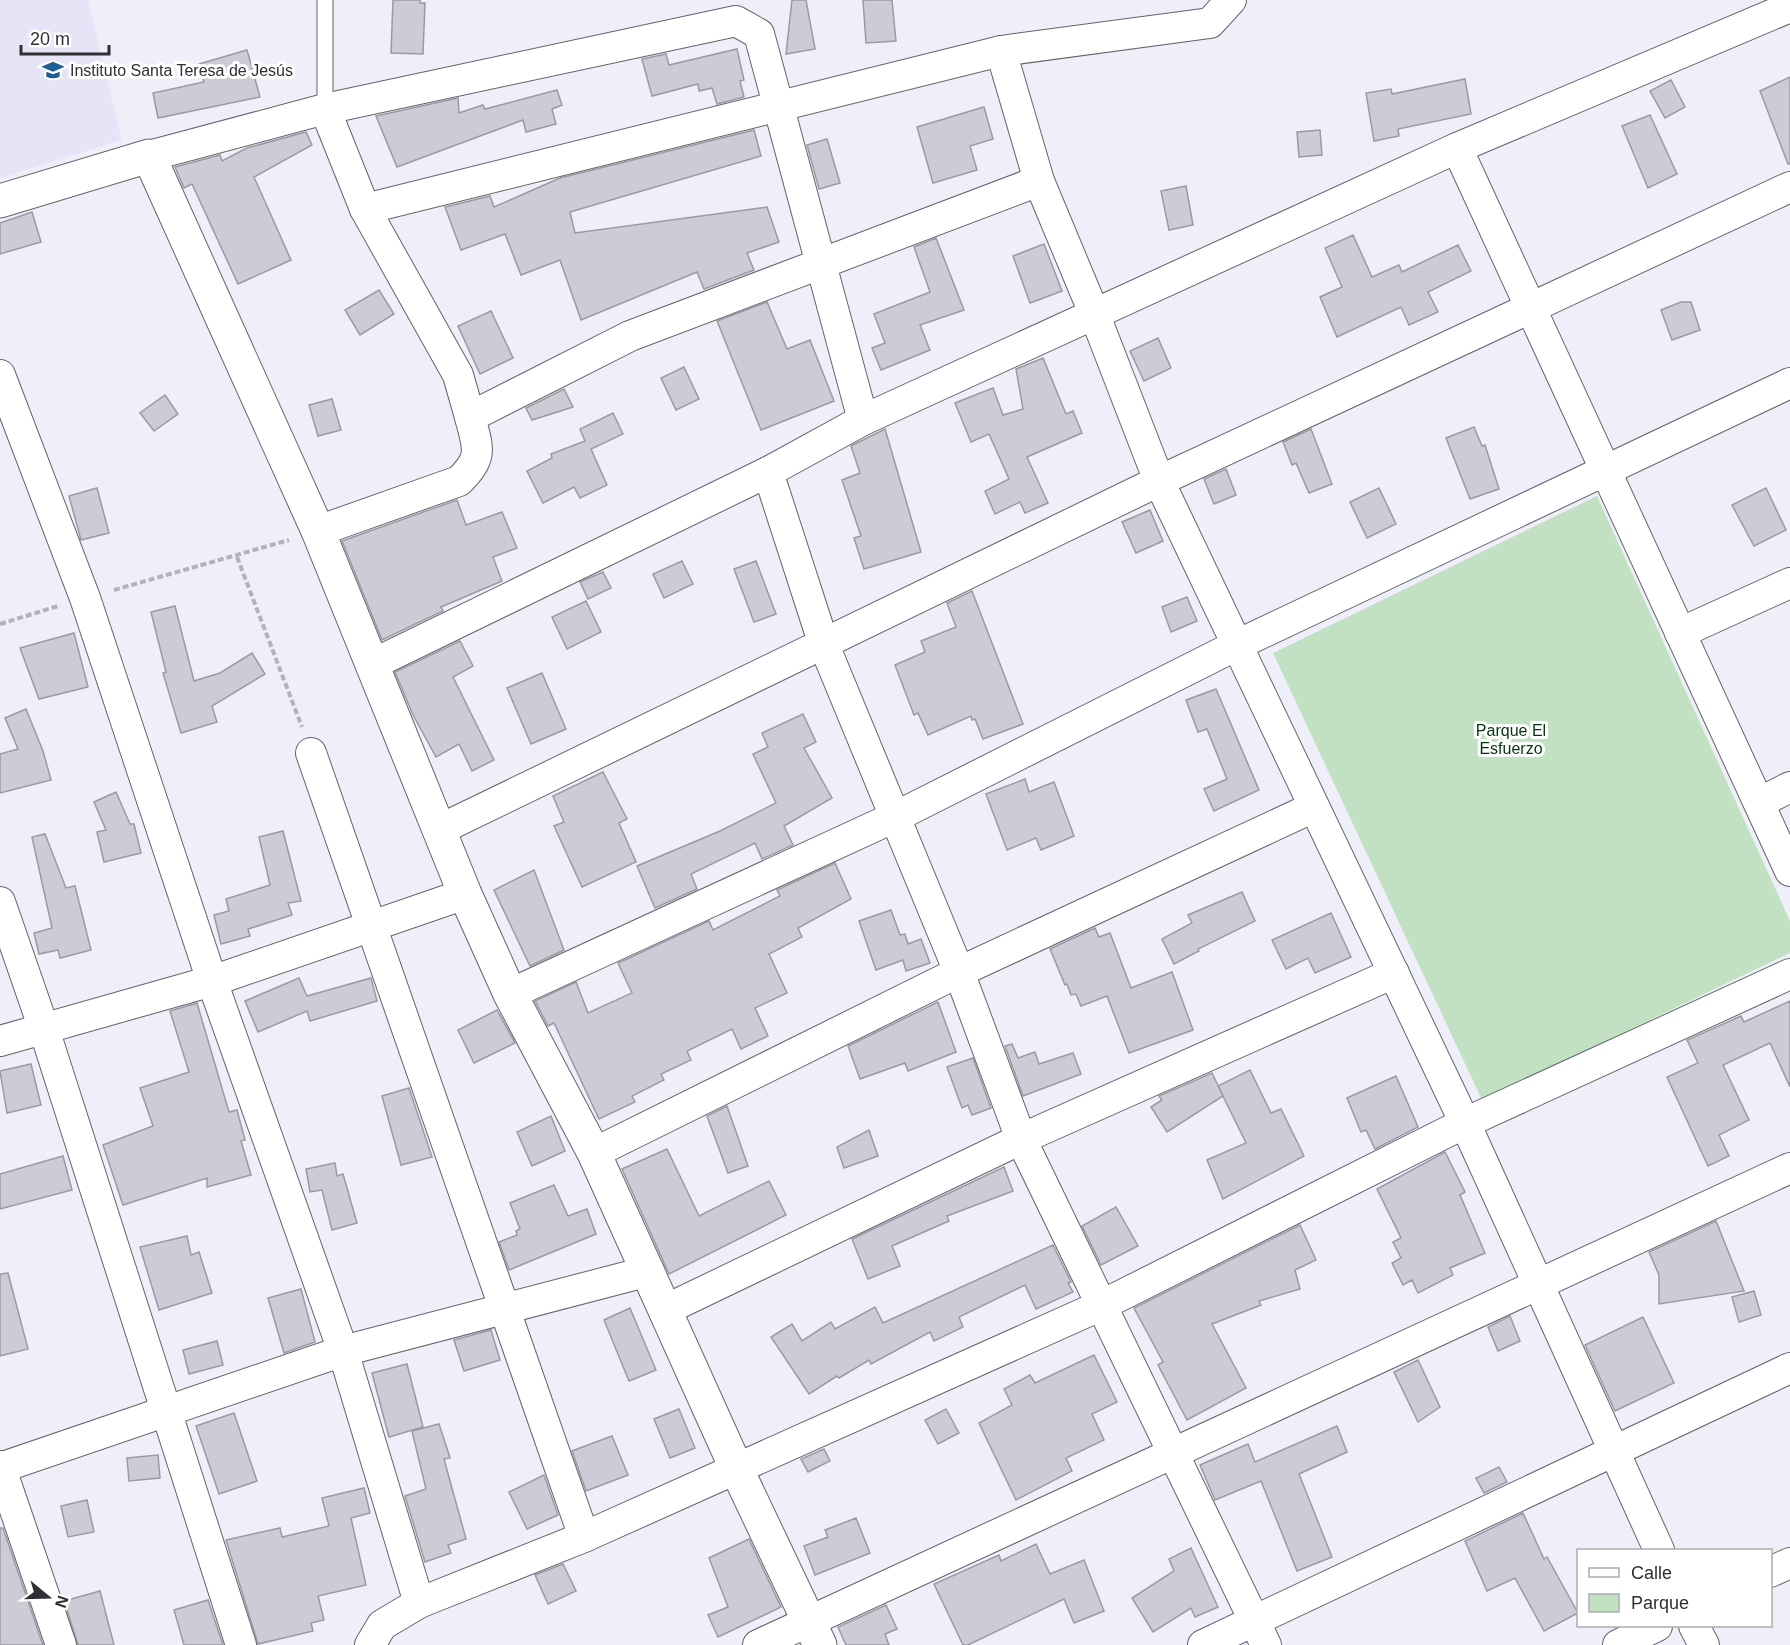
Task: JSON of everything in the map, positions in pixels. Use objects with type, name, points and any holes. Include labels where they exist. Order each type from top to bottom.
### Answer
[{"type":"street","points":[[365,209],[1001,51],[1210,23],[1231,0]]},
{"type":"street","points":[[371,665],[768,472],[863,420],[1457,148],[1790,7]]},
{"type":"street","points":[[0,201],[149,156],[325,109],[735,21],[759,33],[863,420]]},
{"type":"street","points":[[1001,51],[1039,181],[1094,313],[1159,481],[1466,1123],[1612,1452],[1658,1549]]},
{"type":"street","points":[[318,531],[459,481],[473,467],[479,451],[458,375],[365,209],[325,109]]},
{"type":"street","points":[[1457,148],[1790,871]]},
{"type":"street","points":[[149,156],[318,531],[371,665],[441,829],[465,894],[510,994],[594,1153],[737,1470],[814,1633]]},
{"type":"street","points":[[470,417],[630,336],[1039,181]]},
{"type":"street","points":[[441,829],[1159,481],[1790,187]]},
{"type":"street","points":[[0,375],[85,598],[212,981],[343,1351],[419,1603]]},
{"type":"street","points":[[510,994],[897,816],[1237,645],[1790,383]]},
{"type":"street","points":[[768,472],[824,645],[897,816],[959,972],[1021,1139],[1260,1633]]},
{"type":"street","points":[[1680,633],[1790,583]]},
{"type":"street","points":[[311,753],[372,924],[502,1309],[584,1537]]},
{"type":"street","points":[[1759,803],[1790,787]]},
{"type":"street","points":[[594,1153],[959,972],[1314,807]]},
{"type":"street","points":[[0,1041],[212,981],[372,924],[465,894]]},
{"type":"street","points":[[0,902],[44,1029],[241,1645]]},
{"type":"street","points":[[665,1310],[1021,1139],[1394,974]]},
{"type":"street","points":[[370,1645],[382,1625],[419,1603],[584,1537],[1102,1305],[1466,1123],[1790,974]]},
{"type":"street","points":[[758,1645],[814,1633],[1173,1453],[1790,1168]]},
{"type":"street","points":[[61,1645],[0,1467],[343,1351],[649,1271]]},
{"type":"street","points":[[1203,1645],[1260,1633],[1612,1452],[1790,1368]]},
{"type":"street","points":[[1772,1571],[1790,1563]]},
{"type":"street","points":[[1618,1645],[1655,1627]]},
{"type":"street","points":[[1695,1627],[1704,1645]]},
{"type":"lane","points":[[325,0],[325,109]]},
{"type":"path","points":[[0,624],[318,531]]},
{"type":"path","points":[[237,556],[311,753]]},
{"type":"shaded area","name":"Instituto Santa Teresa de Jesús","points":[[0,0],[88,0],[122,140],[0,178]]},
{"type":"green space","name":"Parque El Esfuerzo","points":[[1597,496],[1790,921],[1790,953],[1482,1100],[1273,653]]},
{"type":"building","points":[[393,0],[420,0],[420,3],[425,3],[423,54],[391,53]]},
{"type":"building","points":[[792,0],[806,0],[815,49],[786,54]]},
{"type":"building","points":[[863,0],[892,0],[896,41],[866,43]]},
{"type":"building","points":[[737,49],[744,80],[740,81],[744,97],[717,104],[712,88],[699,91],[698,84],[652,96],[642,59],[666,54],[669,65]]},
{"type":"building","points":[[247,50],[260,97],[158,118],[153,93],[204,82],[199,64]]},
{"type":"building","points":[[1790,77],[1790,164],[1788,164],[1760,91]]},
{"type":"building","points":[[1465,79],[1471,114],[1398,129],[1399,136],[1374,141],[1366,93],[1391,89],[1392,94]]},
{"type":"building","points":[[1671,80],[1685,107],[1665,118],[1650,91]]},
{"type":"building","points":[[557,90],[562,105],[552,109],[556,124],[526,132],[523,120],[397,167],[376,116],[458,98],[459,113],[483,105],[485,109]]},
{"type":"building","points":[[984,107],[993,139],[970,146],[977,170],[933,183],[917,127]]},
{"type":"building","points":[[1650,115],[1677,174],[1648,188],[1622,126]]},
{"type":"building","points":[[754,130],[761,156],[570,212],[575,233],[767,207],[779,242],[747,253],[754,270],[704,289],[697,272],[581,320],[560,260],[521,275],[505,234],[461,250],[445,207],[490,196],[494,207],[560,178]]},
{"type":"building","points":[[1320,130],[1322,155],[1299,157],[1297,132]]},
{"type":"building","points":[[306,132],[312,145],[254,177],[291,260],[238,284],[192,184],[184,188],[175,167],[220,155],[222,161],[247,148]]},
{"type":"building","points":[[827,139],[840,183],[819,189],[807,145]]},
{"type":"building","points":[[1186,186],[1193,225],[1169,230],[1161,191]]},
{"type":"building","points":[[32,212],[41,242],[0,254],[0,223]]},
{"type":"building","points":[[1353,235],[1372,277],[1399,265],[1402,272],[1458,245],[1471,271],[1428,292],[1438,312],[1409,325],[1401,307],[1337,337],[1320,297],[1342,287],[1325,248]]},
{"type":"building","points":[[936,238],[964,310],[920,325],[930,350],[881,370],[872,348],[885,343],[874,314],[930,292],[914,247]]},
{"type":"building","points":[[1044,244],[1062,291],[1030,303],[1013,256]]},
{"type":"building","points":[[379,290],[394,314],[360,335],[345,310]]},
{"type":"building","points":[[767,302],[787,349],[810,340],[834,401],[761,430],[717,321]]},
{"type":"building","points":[[1681,302],[1691,302],[1700,330],[1672,340],[1661,310]]},
{"type":"building","points":[[491,311],[513,358],[480,374],[458,326]]},
{"type":"building","points":[[1158,338],[1171,368],[1144,381],[1130,351]]},
{"type":"building","points":[[1043,358],[1066,414],[1073,411],[1082,433],[1027,457],[1048,503],[1025,513],[1020,502],[995,514],[985,491],[1009,479],[989,434],[971,442],[955,403],[993,388],[1003,415],[1023,409],[1016,369]]},
{"type":"building","points":[[684,367],[699,399],[676,410],[661,378]]},
{"type":"building","points":[[564,389],[573,407],[532,420],[526,408]]},
{"type":"building","points":[[165,395],[178,414],[154,431],[140,413]]},
{"type":"building","points":[[332,399],[341,430],[318,436],[309,405]]},
{"type":"building","points":[[613,413],[623,434],[591,449],[607,485],[580,498],[574,487],[543,503],[527,471],[552,458],[551,454],[585,441],[580,429]]},
{"type":"building","points":[[1474,427],[1482,446],[1485,445],[1499,489],[1470,499],[1446,438]]},
{"type":"building","points":[[885,429],[921,552],[864,569],[854,538],[861,536],[842,480],[860,473],[851,446]]},
{"type":"building","points":[[1311,429],[1332,484],[1309,493],[1296,463],[1292,465],[1283,442]]},
{"type":"building","points":[[1226,469],[1236,495],[1214,504],[1204,479]]},
{"type":"building","points":[[97,488],[109,533],[81,540],[69,496]]},
{"type":"building","points":[[1379,488],[1396,524],[1367,538],[1350,502]]},
{"type":"building","points":[[1766,488],[1786,530],[1754,546],[1732,505]]},
{"type":"building","points":[[457,500],[466,525],[502,512],[517,548],[493,557],[502,581],[441,607],[443,611],[382,640],[342,541]]},
{"type":"building","points":[[1150,510],[1163,541],[1136,553],[1122,522]]},
{"type":"building","points":[[682,561],[693,584],[664,598],[653,574]]},
{"type":"building","points":[[756,561],[776,614],[754,622],[734,569]]},
{"type":"building","points":[[603,572],[611,588],[588,599],[580,582]]},
{"type":"building","points":[[972,591],[1023,724],[983,739],[975,719],[972,720],[971,716],[928,735],[918,713],[914,715],[895,665],[925,652],[921,641],[956,627],[947,603]]},
{"type":"building","points":[[1187,597],[1197,621],[1171,632],[1162,607]]},
{"type":"building","points":[[586,601],[601,632],[567,649],[552,617]]},
{"type":"building","points":[[175,606],[194,681],[220,673],[252,653],[265,674],[212,706],[217,722],[181,733],[163,673],[166,672],[151,612]]},
{"type":"building","points":[[74,633],[88,687],[39,699],[20,648]]},
{"type":"building","points":[[460,641],[473,666],[453,677],[494,760],[472,771],[459,744],[436,757],[413,715],[395,672]]},
{"type":"building","points":[[542,673],[566,729],[531,744],[507,688]]},
{"type":"building","points":[[1216,689],[1259,790],[1214,811],[1204,789],[1227,779],[1207,729],[1198,732],[1186,700]]},
{"type":"building","points":[[26,709],[43,751],[51,780],[0,793],[0,754],[18,749],[5,718]]},
{"type":"building","points":[[803,714],[816,742],[804,748],[832,798],[784,826],[793,845],[762,859],[755,843],[691,874],[697,889],[655,908],[637,866],[720,831],[776,803],[753,754],[768,747],[762,733]]},
{"type":"building","points":[[603,772],[627,819],[619,823],[636,862],[582,887],[554,826],[564,822],[553,796]]},
{"type":"building","points":[[1025,779],[1029,792],[1054,782],[1074,836],[1041,850],[1036,838],[1007,850],[986,794]]},
{"type":"building","points":[[116,792],[130,824],[134,824],[141,853],[104,862],[97,832],[106,830],[94,802]]},
{"type":"building","points":[[283,831],[301,901],[288,903],[292,915],[248,929],[250,936],[221,944],[214,915],[229,911],[226,899],[270,885],[259,837]]},
{"type":"building","points":[[45,834],[66,888],[75,886],[91,950],[60,958],[58,950],[39,954],[34,933],[52,928],[32,837]]},
{"type":"building","points":[[835,863],[851,899],[798,928],[802,937],[769,954],[787,993],[755,1008],[768,1036],[741,1049],[732,1029],[687,1051],[691,1060],[661,1074],[664,1080],[632,1096],[635,1102],[599,1119],[554,1023],[548,1026],[535,1001],[576,982],[588,1013],[632,993],[618,963],[709,921],[713,930],[780,896],[777,890]]},
{"type":"building","points":[[534,870],[564,950],[530,966],[494,890]]},
{"type":"building","points":[[1242,892],[1255,921],[1198,949],[1199,951],[1174,964],[1162,939],[1192,923],[1188,915]]},
{"type":"building","points":[[891,910],[900,935],[905,934],[908,944],[921,939],[930,963],[906,971],[903,960],[876,970],[859,921]]},
{"type":"building","points":[[1331,913],[1351,957],[1315,973],[1308,958],[1286,969],[1272,940]]},
{"type":"building","points":[[1095,928],[1099,937],[1110,933],[1131,988],[1172,972],[1193,1030],[1129,1053],[1107,996],[1081,1006],[1076,994],[1071,995],[1067,984],[1065,985],[1050,949]]},
{"type":"building","points":[[299,978],[307,996],[371,978],[377,1001],[310,1021],[307,1011],[258,1032],[245,1001]]},
{"type":"building","points":[[1790,1001],[1790,1087],[1770,1043],[1723,1065],[1749,1120],[1719,1135],[1729,1156],[1708,1166],[1667,1077],[1698,1063],[1687,1040],[1741,1016],[1744,1022]]},
{"type":"building","points":[[938,1002],[956,1052],[908,1071],[905,1063],[860,1079],[848,1046]]},
{"type":"building","points":[[197,1003],[229,1112],[237,1110],[245,1140],[241,1141],[251,1175],[207,1187],[207,1178],[123,1205],[103,1145],[153,1126],[140,1088],[189,1072],[170,1011]]},
{"type":"building","points":[[497,1010],[515,1043],[474,1063],[458,1030]]},
{"type":"building","points":[[1012,1044],[1018,1058],[1035,1052],[1039,1064],[1073,1053],[1081,1074],[1023,1096],[1005,1046]]},
{"type":"building","points":[[973,1058],[991,1108],[972,1115],[968,1105],[962,1108],[947,1067]]},
{"type":"building","points":[[31,1064],[41,1105],[7,1113],[0,1071]]},
{"type":"building","points":[[1250,1070],[1271,1113],[1281,1109],[1304,1156],[1223,1199],[1207,1160],[1246,1143],[1218,1086]]},
{"type":"building","points":[[1212,1073],[1223,1096],[1167,1132],[1151,1107],[1162,1100],[1159,1096]]},
{"type":"building","points":[[1396,1076],[1418,1127],[1375,1149],[1366,1130],[1361,1132],[1347,1098]]},
{"type":"building","points":[[409,1088],[432,1157],[401,1165],[382,1096]]},
{"type":"building","points":[[727,1106],[748,1166],[728,1173],[707,1116]]},
{"type":"building","points":[[551,1116],[565,1151],[532,1166],[517,1132]]},
{"type":"building","points":[[869,1130],[878,1156],[844,1168],[837,1147]]},
{"type":"building","points":[[667,1149],[699,1216],[769,1181],[786,1215],[669,1274],[622,1169]]},
{"type":"building","points":[[1445,1152],[1465,1192],[1460,1195],[1485,1253],[1450,1268],[1453,1275],[1418,1293],[1412,1280],[1403,1285],[1392,1263],[1401,1258],[1393,1242],[1401,1238],[1377,1189]]},
{"type":"building","points":[[63,1156],[72,1190],[0,1209],[0,1174]]},
{"type":"building","points":[[335,1163],[337,1176],[343,1174],[357,1223],[332,1230],[322,1190],[310,1192],[306,1169]]},
{"type":"building","points":[[1004,1167],[1013,1191],[947,1216],[949,1221],[892,1246],[900,1266],[868,1279],[852,1239]]},
{"type":"building","points":[[554,1185],[568,1216],[587,1209],[596,1234],[509,1270],[499,1242],[517,1235],[516,1231],[520,1229],[510,1203]]},
{"type":"building","points":[[1116,1207],[1138,1246],[1101,1265],[1082,1226]]},
{"type":"building","points":[[1716,1221],[1744,1291],[1659,1304],[1659,1275],[1649,1252]]},
{"type":"building","points":[[1300,1225],[1316,1260],[1295,1270],[1300,1289],[1259,1301],[1261,1305],[1212,1324],[1246,1388],[1187,1420],[1158,1365],[1163,1362],[1134,1308]]},
{"type":"building","points":[[187,1236],[191,1255],[199,1252],[212,1293],[159,1310],[140,1247]]},
{"type":"building","points":[[1053,1245],[1071,1282],[1068,1283],[1073,1292],[1036,1309],[1025,1285],[959,1317],[963,1327],[934,1341],[930,1332],[871,1364],[869,1360],[839,1378],[837,1376],[809,1394],[771,1337],[792,1324],[802,1341],[831,1322],[835,1329],[875,1307],[883,1323]]},
{"type":"building","points":[[8,1273],[28,1349],[0,1356],[0,1274]]},
{"type":"building","points":[[301,1289],[315,1342],[284,1353],[268,1298]]},
{"type":"building","points":[[1754,1291],[1761,1315],[1739,1322],[1732,1297]]},
{"type":"building","points":[[630,1308],[656,1370],[629,1381],[604,1320]]},
{"type":"building","points":[[1510,1316],[1520,1341],[1498,1351],[1488,1327]]},
{"type":"building","points":[[1643,1317],[1674,1383],[1615,1411],[1585,1345]]},
{"type":"building","points":[[491,1330],[500,1360],[464,1371],[454,1340]]},
{"type":"building","points":[[217,1341],[223,1365],[189,1374],[183,1350]]},
{"type":"building","points":[[1094,1355],[1117,1402],[1092,1414],[1104,1440],[1066,1458],[1072,1471],[1016,1500],[979,1423],[1012,1405],[1004,1389],[1030,1375],[1035,1383]]},
{"type":"building","points":[[1418,1360],[1440,1407],[1418,1422],[1394,1372]]},
{"type":"building","points":[[407,1364],[423,1427],[389,1437],[372,1373]]},
{"type":"building","points":[[679,1409],[695,1448],[670,1458],[654,1419]]},
{"type":"building","points":[[946,1409],[959,1433],[938,1444],[925,1420]]},
{"type":"building","points":[[234,1413],[257,1481],[219,1494],[196,1426]]},
{"type":"building","points":[[439,1424],[450,1458],[444,1459],[466,1539],[448,1545],[451,1553],[425,1562],[405,1496],[426,1489],[412,1431]]},
{"type":"building","points":[[1337,1426],[1347,1452],[1299,1474],[1332,1557],[1297,1571],[1261,1481],[1215,1500],[1200,1465],[1248,1444],[1255,1462]]},
{"type":"building","points":[[612,1436],[628,1475],[586,1491],[572,1451]]},
{"type":"building","points":[[824,1449],[830,1461],[808,1472],[801,1459]]},
{"type":"building","points":[[158,1455],[160,1478],[129,1481],[127,1458]]},
{"type":"building","points":[[1499,1467],[1507,1482],[1484,1493],[1476,1478]]},
{"type":"building","points":[[544,1475],[558,1515],[527,1529],[509,1492]]},
{"type":"building","points":[[364,1488],[370,1513],[351,1518],[366,1585],[318,1596],[324,1620],[311,1623],[313,1631],[258,1644],[226,1540],[280,1528],[282,1537],[329,1526],[322,1498]]},
{"type":"building","points":[[87,1500],[94,1532],[68,1537],[61,1506]]},
{"type":"building","points":[[1523,1513],[1544,1559],[1547,1557],[1577,1614],[1544,1631],[1515,1578],[1487,1591],[1465,1541]]},
{"type":"building","points":[[856,1518],[870,1553],[815,1575],[804,1546],[828,1537],[825,1530]]},
{"type":"building","points":[[0,1528],[3,1528],[43,1645],[0,1645]]},
{"type":"building","points":[[749,1539],[781,1607],[718,1637],[708,1615],[728,1607],[709,1558]]},
{"type":"building","points":[[1036,1544],[1050,1574],[1084,1560],[1104,1611],[1074,1623],[1064,1599],[968,1645],[963,1645],[934,1584],[999,1555],[1001,1561]]},
{"type":"building","points":[[1191,1548],[1218,1607],[1195,1617],[1191,1608],[1153,1632],[1132,1598],[1174,1571],[1169,1559]]},
{"type":"building","points":[[563,1564],[576,1591],[548,1604],[535,1575]]},
{"type":"building","points":[[100,1591],[114,1645],[78,1645],[64,1601]]},
{"type":"building","points":[[208,1600],[223,1645],[184,1645],[174,1610]]},
{"type":"building","points":[[886,1605],[897,1629],[885,1634],[889,1645],[846,1645],[838,1627]]},
{"type":"place","name":"Instituto Santa Teresa de Jesús","points":[[53,70]]}]
